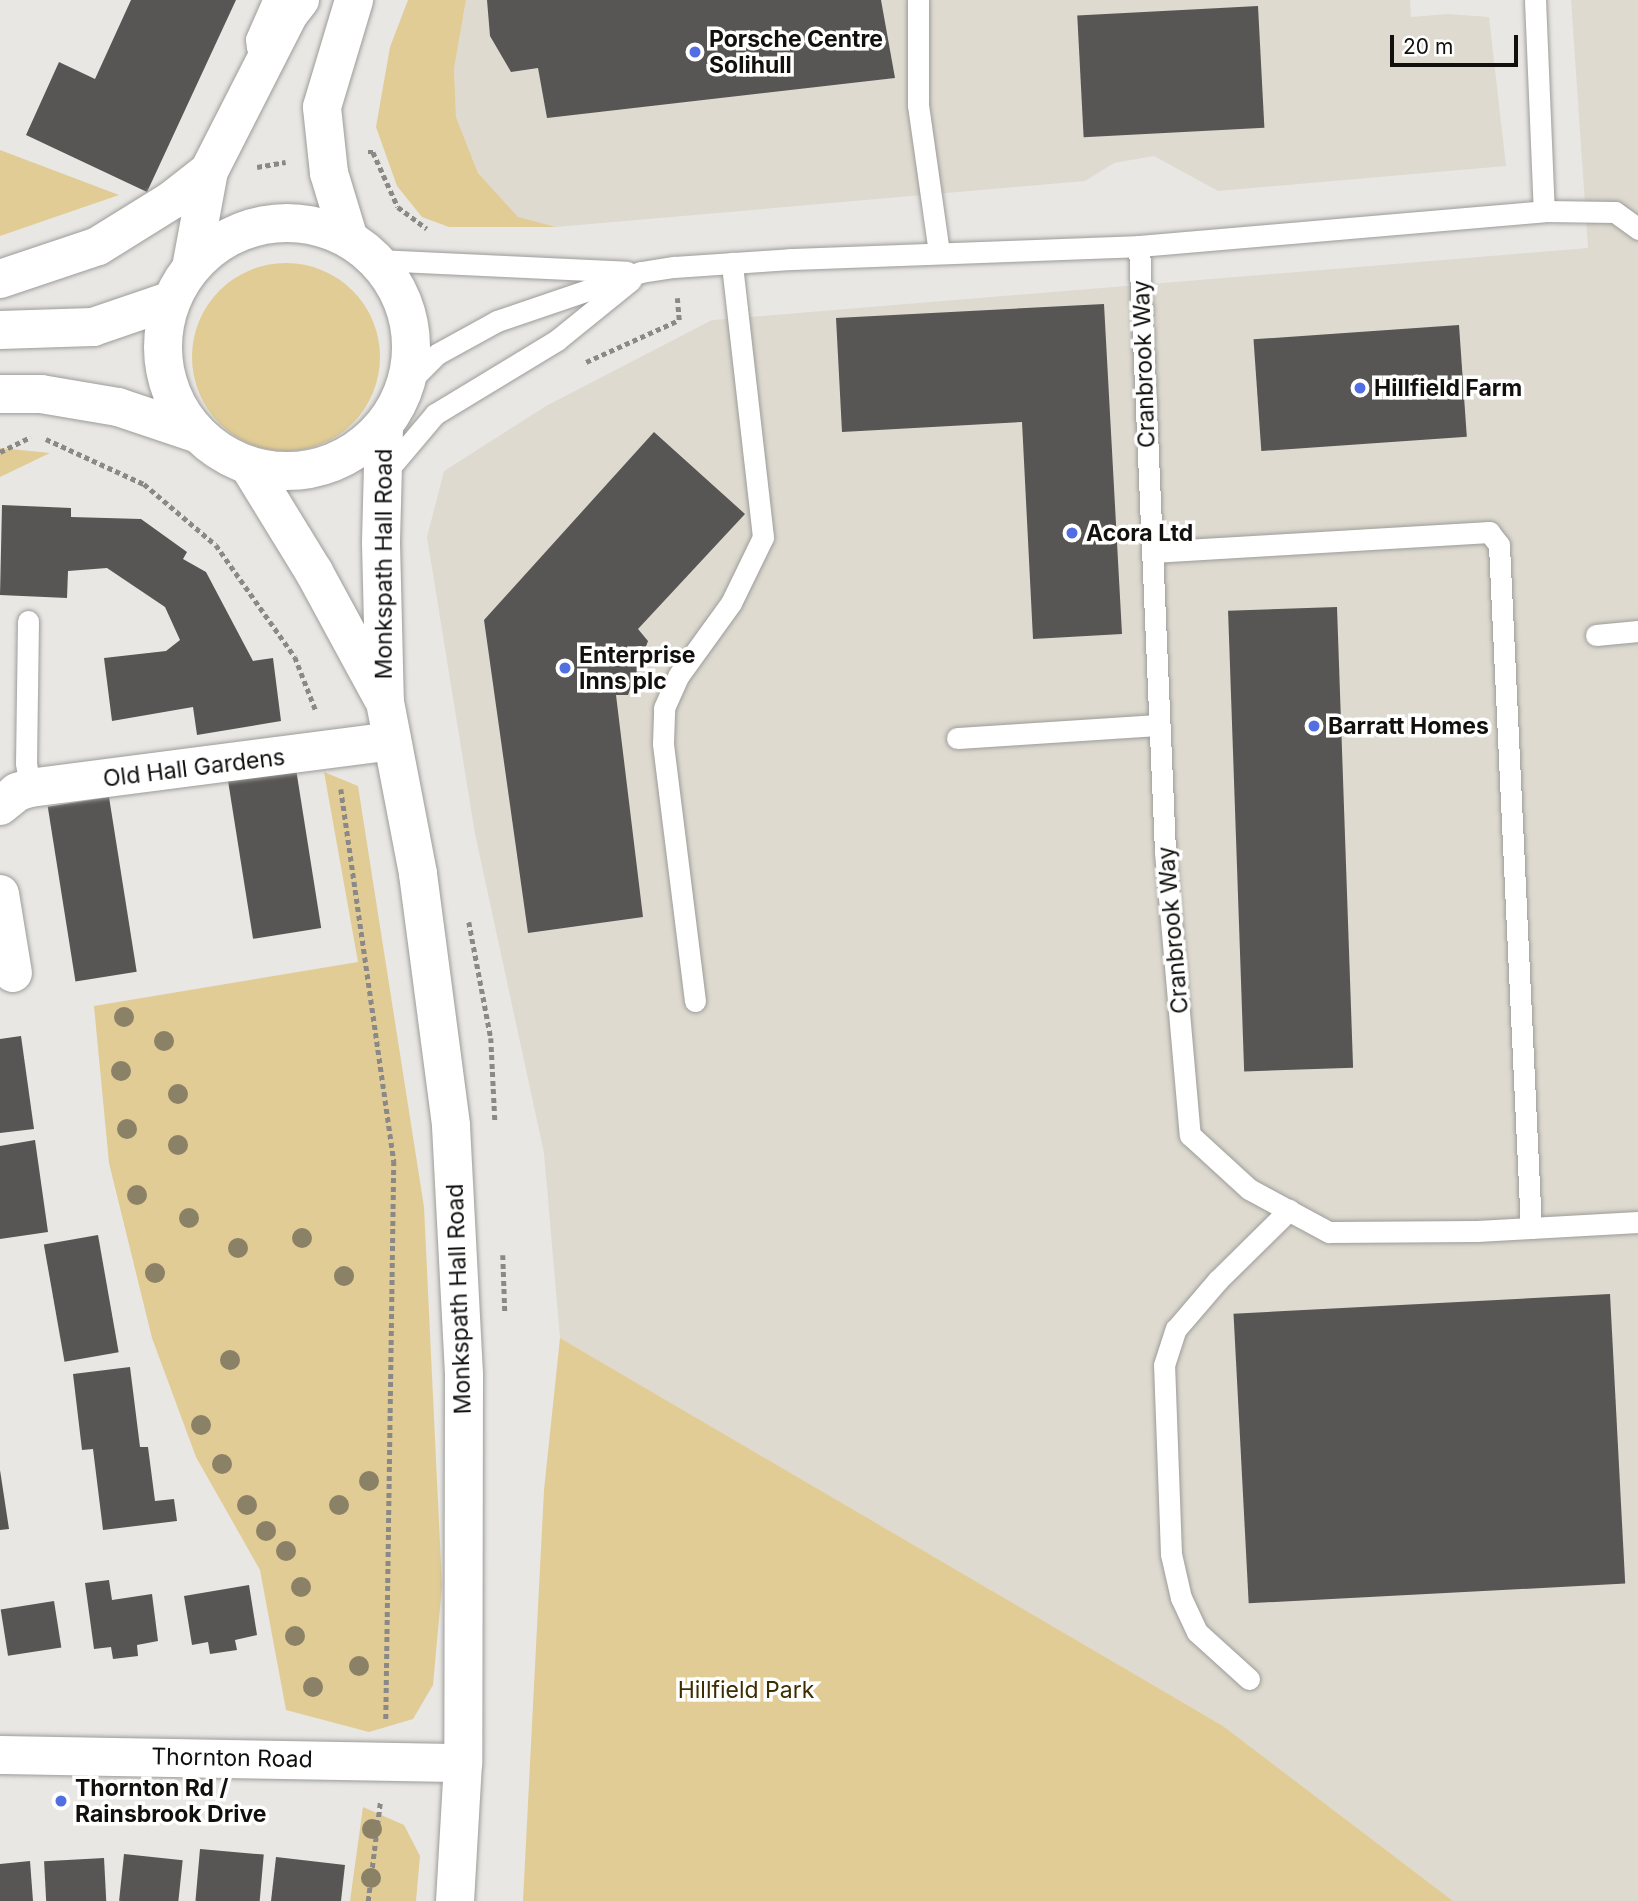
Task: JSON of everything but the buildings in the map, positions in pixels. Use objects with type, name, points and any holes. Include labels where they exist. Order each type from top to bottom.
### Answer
[{"type":"street","points":[[191,268],[209,172],[260,71],[300,0]]},
{"type":"street","points":[[354,0],[323,107],[329,173],[363,249]]},
{"type":"street","points":[[0,279],[98,246],[172,200],[209,172]]},
{"type":"street","name":"Monkspath Hall Road","points":[[282,222],[305,225],[363,249],[397,287],[408,318],[412,351],[407,384],[384,427],[356,451],[322,467],[286,472],[249,466],[221,453],[198,434],[176,405],[165,370],[163,335],[172,300],[191,268],[217,244],[248,228],[282,222]]},
{"type":"street","points":[[0,330],[93,327],[172,300]]},
{"type":"street","name":"Monkspath Hall Road","points":[[0,394],[41,394],[118,407],[198,434]]},
{"type":"street","name":"Monkspath Hall Road","points":[[384,427],[382,477],[385,702],[418,874],[451,1126],[464,1374],[463,1763],[455,1901]]},
{"type":"street","name":"Monkspath Hall Road","points":[[249,466],[314,572],[385,702]]},
{"type":"street","name":"Old Hall Gardens","points":[[15,797],[392,741]]},
{"type":"street","points":[[0,894],[13,973]]},
{"type":"street","name":"Thornton Road","points":[[0,1755],[463,1763]]},
{"type":"lane","points":[[260,71],[256,39],[273,0]]},
{"type":"lane","points":[[918,0],[918,105],[939,253]]},
{"type":"lane","points":[[1535,0],[1544,211]]},
{"type":"lane","points":[[363,249],[641,272],[732,263],[1139,246],[1544,211],[1615,212],[1638,229]]},
{"type":"lane","name":"Cranbrook Way","points":[[1139,246],[1165,852],[1190,1135],[1249,1189],[1329,1232],[1531,1228],[1638,1222]]},
{"type":"lane","points":[[695,1001],[663,743],[664,708],[680,675],[731,603],[763,537],[732,263]]},
{"type":"lane","points":[[407,384],[437,354],[497,321],[641,272]]},
{"type":"lane","points":[[382,477],[435,414],[557,340],[641,272]]},
{"type":"lane","points":[[1152,552],[1489,532],[1499,545],[1531,1228]]},
{"type":"lane","points":[[15,797],[26,762],[28,621]]},
{"type":"lane","points":[[1596,635],[1638,631]]},
{"type":"lane","points":[[957,738],[1159,725]]},
{"type":"lane","points":[[1249,1679],[1197,1632],[1181,1598],[1171,1554],[1164,1365],[1176,1329],[1218,1280],[1289,1210]]},
{"type":"path","points":[[35,434],[144,484],[216,545],[295,657],[332,750],[344,803],[394,1161],[385,1762],[368,1901]]},
{"type":"shaded area","points":[[466,0],[1410,0],[1411,17],[1448,14],[1489,17],[1506,166],[1218,191],[1154,156],[1114,163],[1085,181],[556,227],[518,218],[478,173],[456,117],[454,69]]},
{"type":"shaded area","points":[[1571,0],[1638,0],[1638,1901],[1453,1901],[1223,1726],[560,1338],[544,1153],[475,834],[427,537],[444,471],[546,406],[712,320],[1588,248]]},
{"type":"green space","points":[[408,0],[466,0],[454,69],[456,117],[478,173],[518,217],[556,227],[449,227],[422,217],[397,186],[376,127],[390,47]]},
{"type":"green space","points":[[0,150],[119,195],[0,236]]},
{"type":"green space","points":[[286,263],[322,270],[353,290],[373,321],[380,357],[373,393],[353,424],[322,444],[286,451],[250,444],[219,424],[199,393],[192,357],[199,321],[219,290],[250,270]]},
{"type":"green space","points":[[0,448],[50,453],[0,477]]},
{"type":"green space","points":[[324,772],[358,786],[424,1207],[442,1586],[433,1685],[413,1719],[369,1732],[286,1710],[260,1570],[196,1457],[152,1338],[109,1163],[94,1006],[358,962]]},
{"type":"green space","name":"Hillfield Park","points":[[560,1338],[1223,1726],[1453,1901],[523,1901],[544,1490]]},
{"type":"green space","points":[[363,1807],[404,1825],[420,1856],[416,1901],[350,1901]]},
{"type":"place","name":"Porsche Centre Solihull","points":[[695,52]]},
{"type":"place","name":"Hillfield Farm","points":[[1360,388]]},
{"type":"place","name":"Acora Ltd","points":[[1072,533]]},
{"type":"place","name":"Enterprise Inns plc","points":[[565,668]]},
{"type":"place","name":"Barratt Homes","points":[[1314,726]]},
{"type":"place","name":"Thornton Rd / Rainsbrook Drive","points":[[61,1801]]}]
